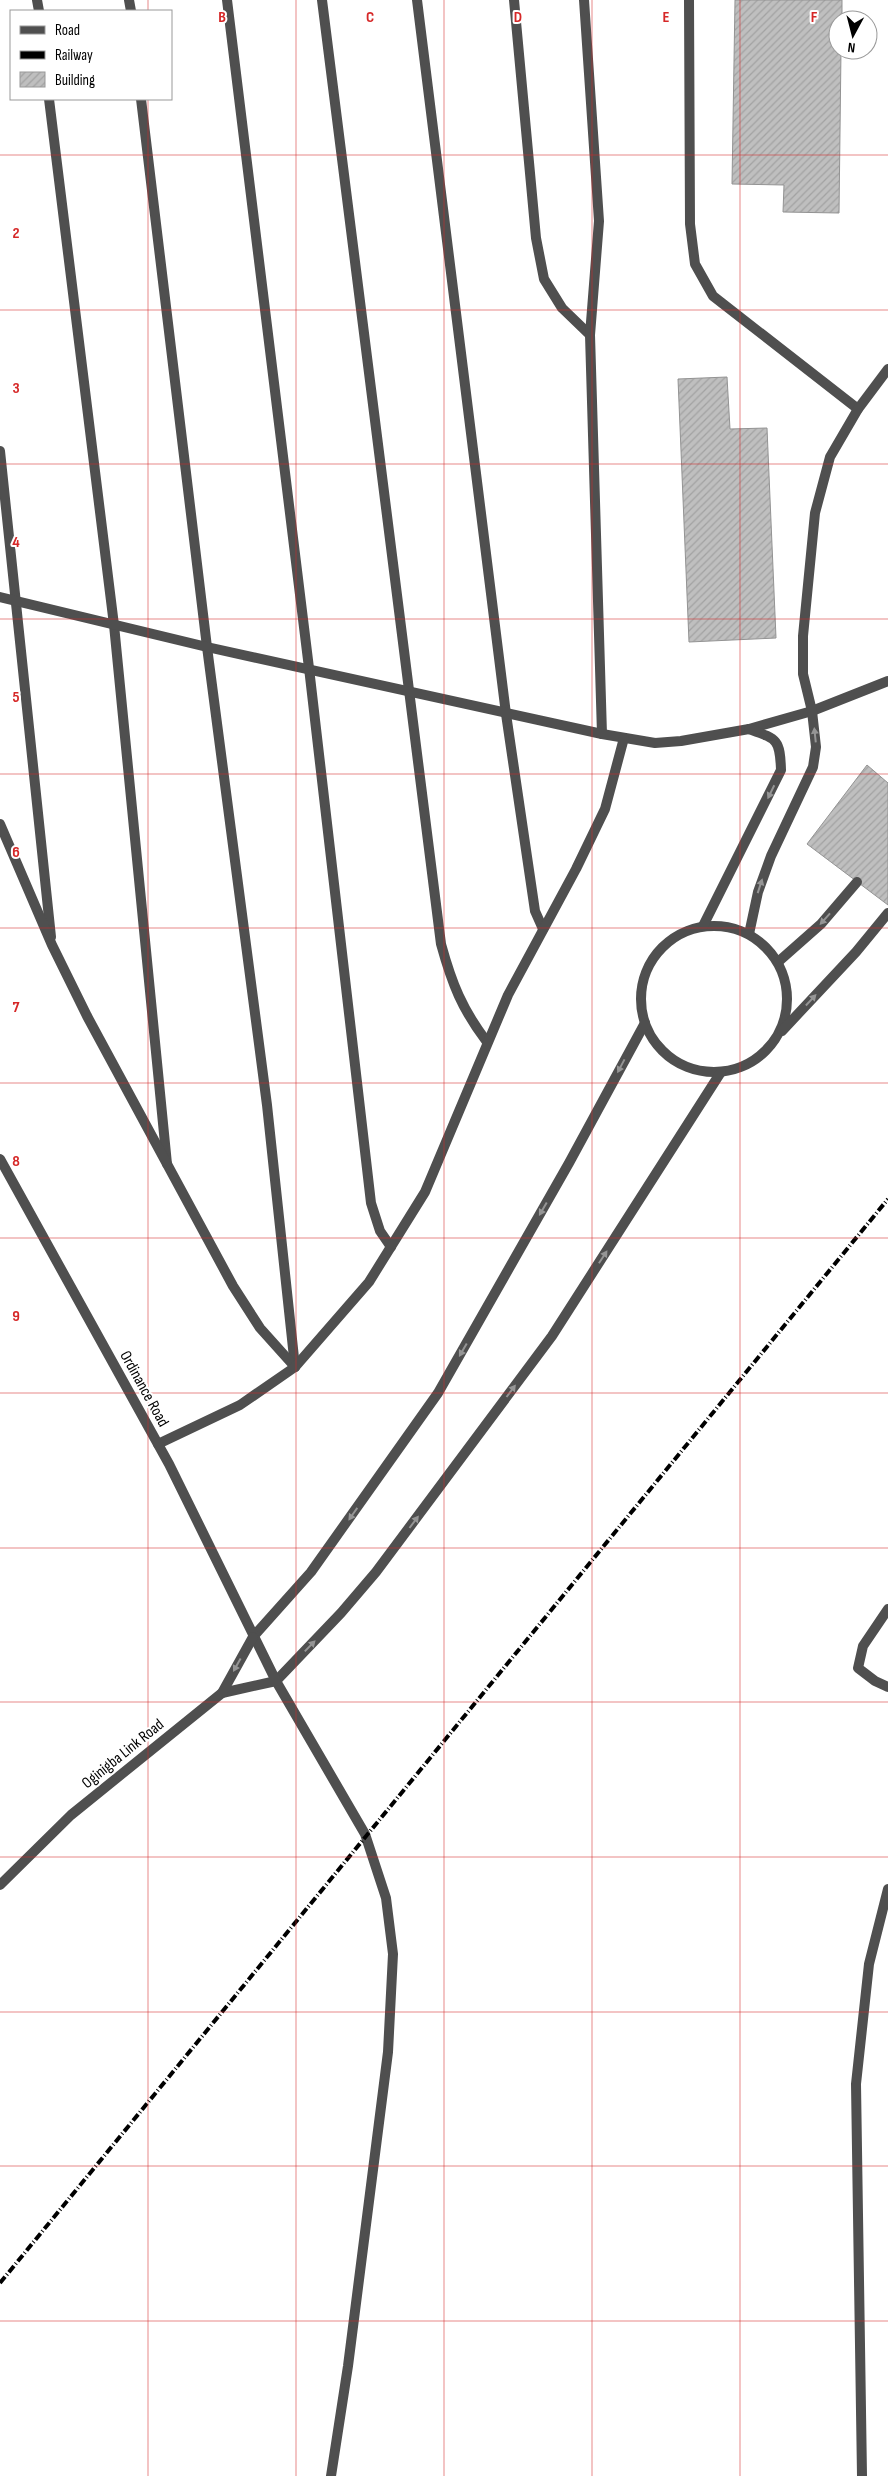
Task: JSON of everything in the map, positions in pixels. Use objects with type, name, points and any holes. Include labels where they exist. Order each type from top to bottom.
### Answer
[{"type":"street","points":[[227,0],[309,668],[371,1203],[380,1231],[390,1247]]},
{"type":"street","points":[[322,0],[441,944],[450,979],[468,1017],[487,1042]]},
{"type":"street","points":[[417,0],[506,714],[535,911],[543,929]]},
{"type":"street","points":[[514,0],[536,238],[544,279],[562,308],[590,335]]},
{"type":"street","points":[[584,0],[599,221],[590,335],[602,734]]},
{"type":"street","points":[[689,0],[690,224],[694,264],[713,296],[858,409]]},
{"type":"street","points":[[49,100],[114,625],[167,1164]]},
{"type":"street","points":[[141,100],[207,647],[267,1105],[295,1367]]},
{"type":"street","points":[[749,934],[758,892],[771,856],[813,767],[816,747],[812,711],[803,674],[803,636],[815,513],[830,457],[858,409],[888,369]]},
{"type":"street","points":[[0,452],[52,945]]},
{"type":"street","points":[[0,597],[207,647],[408,690],[506,714],[655,743],[681,741],[749,729],[812,711],[888,681]]},
{"type":"street","points":[[704,926],[782,770],[780,750],[773,738],[749,729]]},
{"type":"street","points":[[158,1444],[240,1405],[295,1367],[369,1282],[425,1192],[508,995],[605,809],[624,738]]},
{"type":"street","points":[[0,824],[52,945],[87,1016],[232,1286],[260,1328],[295,1367]]},
{"type":"street","points":[[778,962],[821,924],[857,882]]},
{"type":"street","points":[[778,1036],[786,1014],[788,990],[778,962],[768,948],[749,934],[727,926],[704,926],[682,932],[664,944],[651,962],[643,981],[640,1003],[645,1024],[657,1044],[675,1061],[697,1070],[721,1072],[744,1066],[763,1053],[856,952],[888,913]]},
{"type":"street","name":"Oginigba Link Road","points":[[0,1885],[71,1815],[222,1693],[253,1637],[311,1572],[438,1393],[569,1163],[645,1024]]},
{"type":"street","points":[[222,1693],[276,1681],[341,1613],[376,1572],[552,1336],[721,1072]]},
{"type":"street","name":"Ordinance Road","points":[[0,1159],[158,1444],[276,1681],[365,1834],[386,1898],[392,1954],[388,2052],[348,2366],[331,2476]]},
{"type":"street","points":[[888,1609],[863,1646],[858,1668],[875,1681],[888,1687]]},
{"type":"street","points":[[862,2476],[856,2084],[868,1964],[888,1889]]},
{"type":"building","points":[[735,0],[842,0],[842,10],[828,10],[828,60],[841,60],[839,213],[783,212],[784,185],[732,184]]},
{"type":"building","points":[[727,377],[730,429],[767,428],[776,638],[689,642],[678,379]]},
{"type":"building","points":[[867,765],[888,783],[888,905],[807,844]]},
{"type":"railway","points":[[0,2283],[888,1199]]}]
